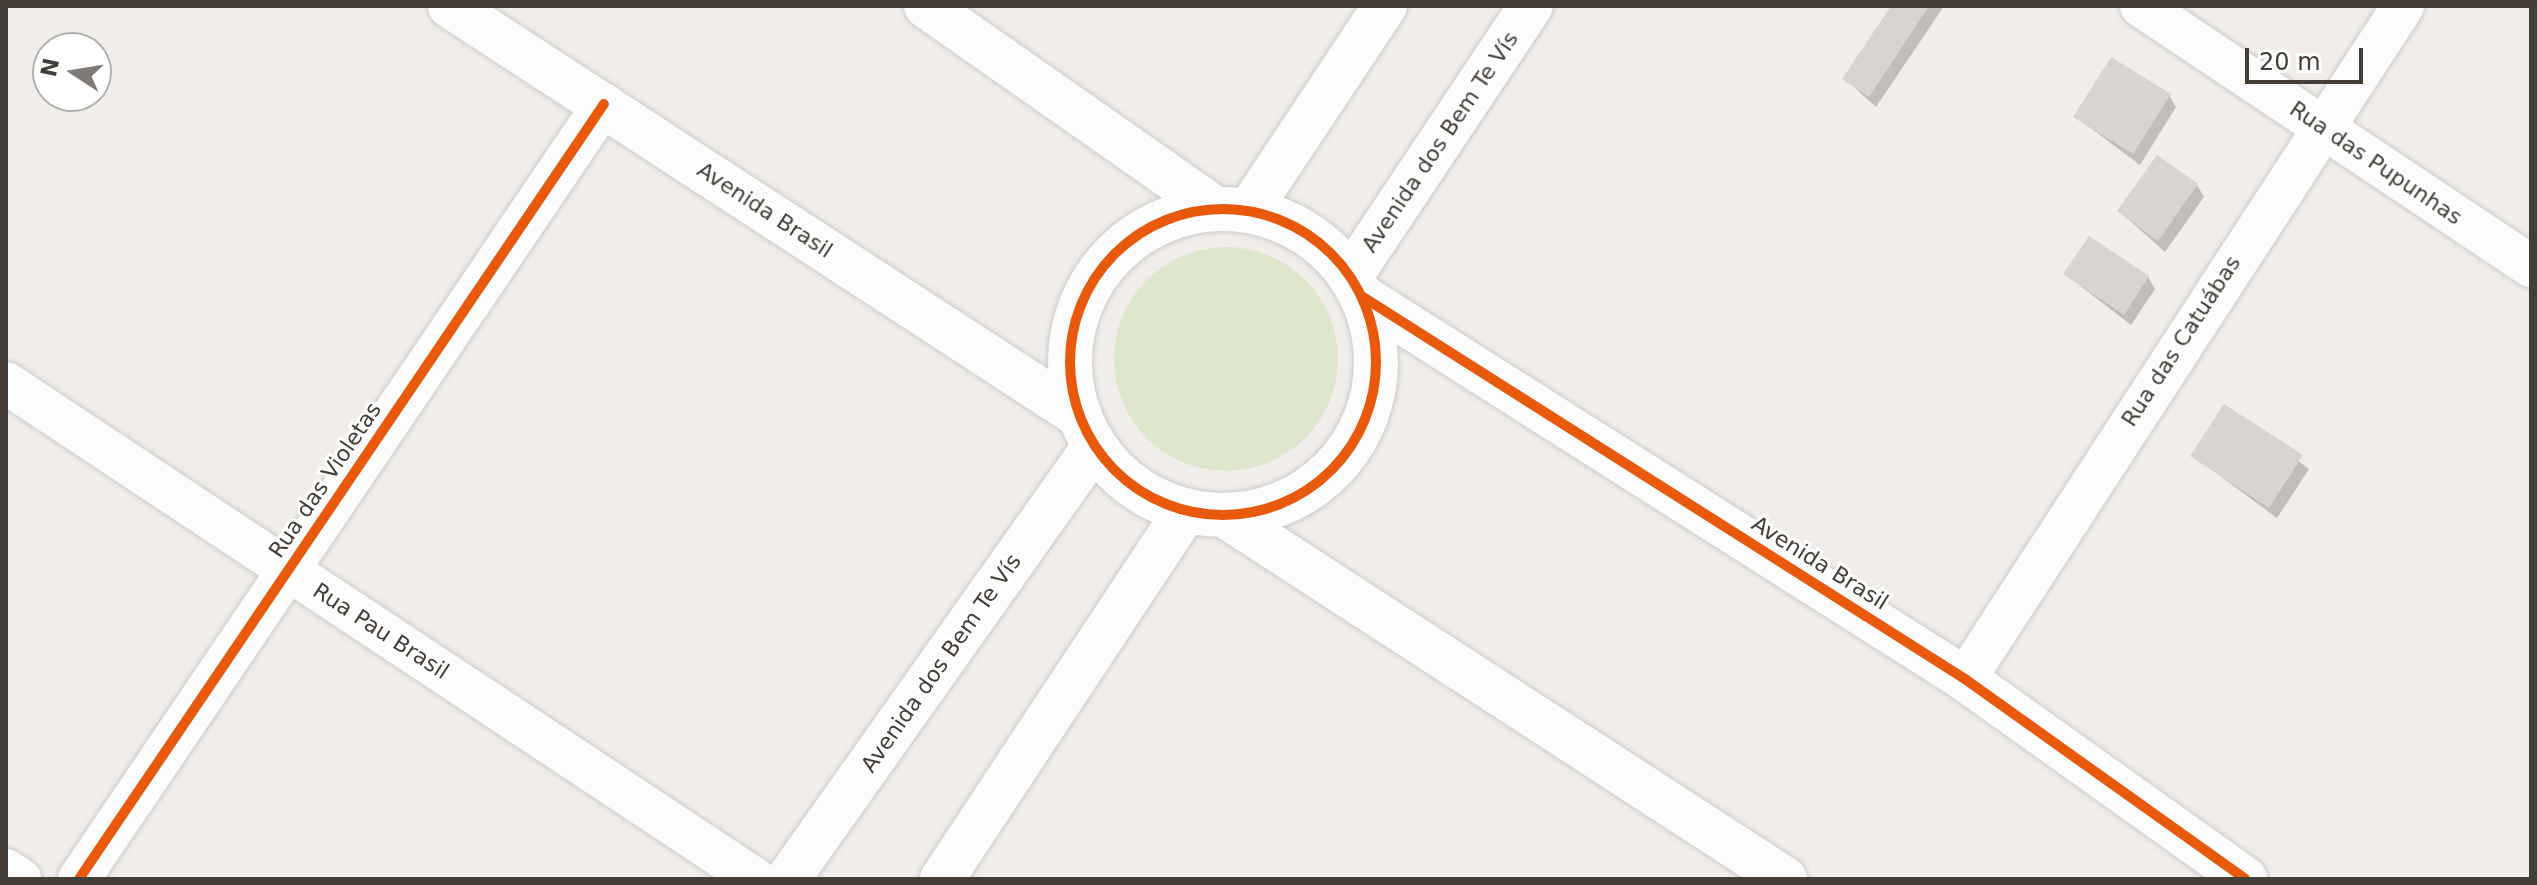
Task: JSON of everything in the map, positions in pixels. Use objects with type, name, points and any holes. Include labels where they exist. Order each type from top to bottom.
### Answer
[{"type":"street","name":"Avenida Brasil","points":[[450,6],[604,104],[1087,432],[1129,486],[1206,514]]},
{"type":"street","points":[[926,6],[1233,209],[1297,226],[1336,256],[1356,287],[1376,346],[1373,395],[1355,442],[1323,479],[1278,507],[1206,514],[942,879]]},
{"type":"street","points":[[1087,432],[1069,347],[1083,296],[1113,253],[1154,223],[1233,209],[1385,6]]},
{"type":"street","name":"Avenida dos Bem Te Vís","points":[[1356,287],[1531,6]]},
{"type":"street","name":"Rua das Pupunhas","points":[[2141,6],[2531,266]]},
{"type":"street","name":"Rua das Catuábas","points":[[1965,679],[2319,125],[2403,6]]},
{"type":"street","name":"Rua das Violetas","points":[[79,879],[604,104]]},
{"type":"street","name":"Avenida Brasil","points":[[1356,287],[1965,679],[2245,879]]},
{"type":"street","name":"Rua Pau Brasil","points":[[6,383],[755,879]]},
{"type":"street","name":"Avenida dos Bem Te Vís","points":[[788,879],[1087,432]]},
{"type":"street","points":[[1206,514],[1785,879]]},
{"type":"street","points":[[6,870],[20,879]]},
{"type":"green space","points":[[1226,247],[1269,255],[1305,280],[1330,316],[1338,359],[1330,402],[1305,438],[1269,463],[1226,471],[1183,463],[1147,438],[1122,402],[1114,359],[1122,316],[1147,280],[1183,255]]},
{"type":"building","points":[[1891,6],[1929,6],[1869,97],[1842,79]]},
{"type":"building","points":[[2111,57],[2171,94],[2133,154],[2073,117]]},
{"type":"building","points":[[2157,155],[2198,184],[2158,241],[2117,211]]},
{"type":"building","points":[[2089,236],[2149,276],[2124,315],[2063,274]]},
{"type":"building","points":[[2224,404],[2303,455],[2269,508],[2190,456]]},
{"type":"cycle path","points":[[79,879],[604,104]]},
{"type":"cycle path","points":[[1223,209],[1253,212],[1282,220],[1308,235],[1331,254],[1350,277],[1365,303],[1373,332],[1376,362],[1373,392],[1365,421],[1350,447],[1331,470],[1308,489],[1282,504],[1253,512],[1223,515],[1193,512],[1164,504],[1138,489],[1115,470],[1096,447],[1081,421],[1073,392],[1070,362],[1073,332],[1081,303],[1096,277],[1115,254],[1138,235],[1164,220],[1193,212],[1223,209]]},
{"type":"cycle path","points":[[1363,297],[1965,679],[2245,879]]}]
